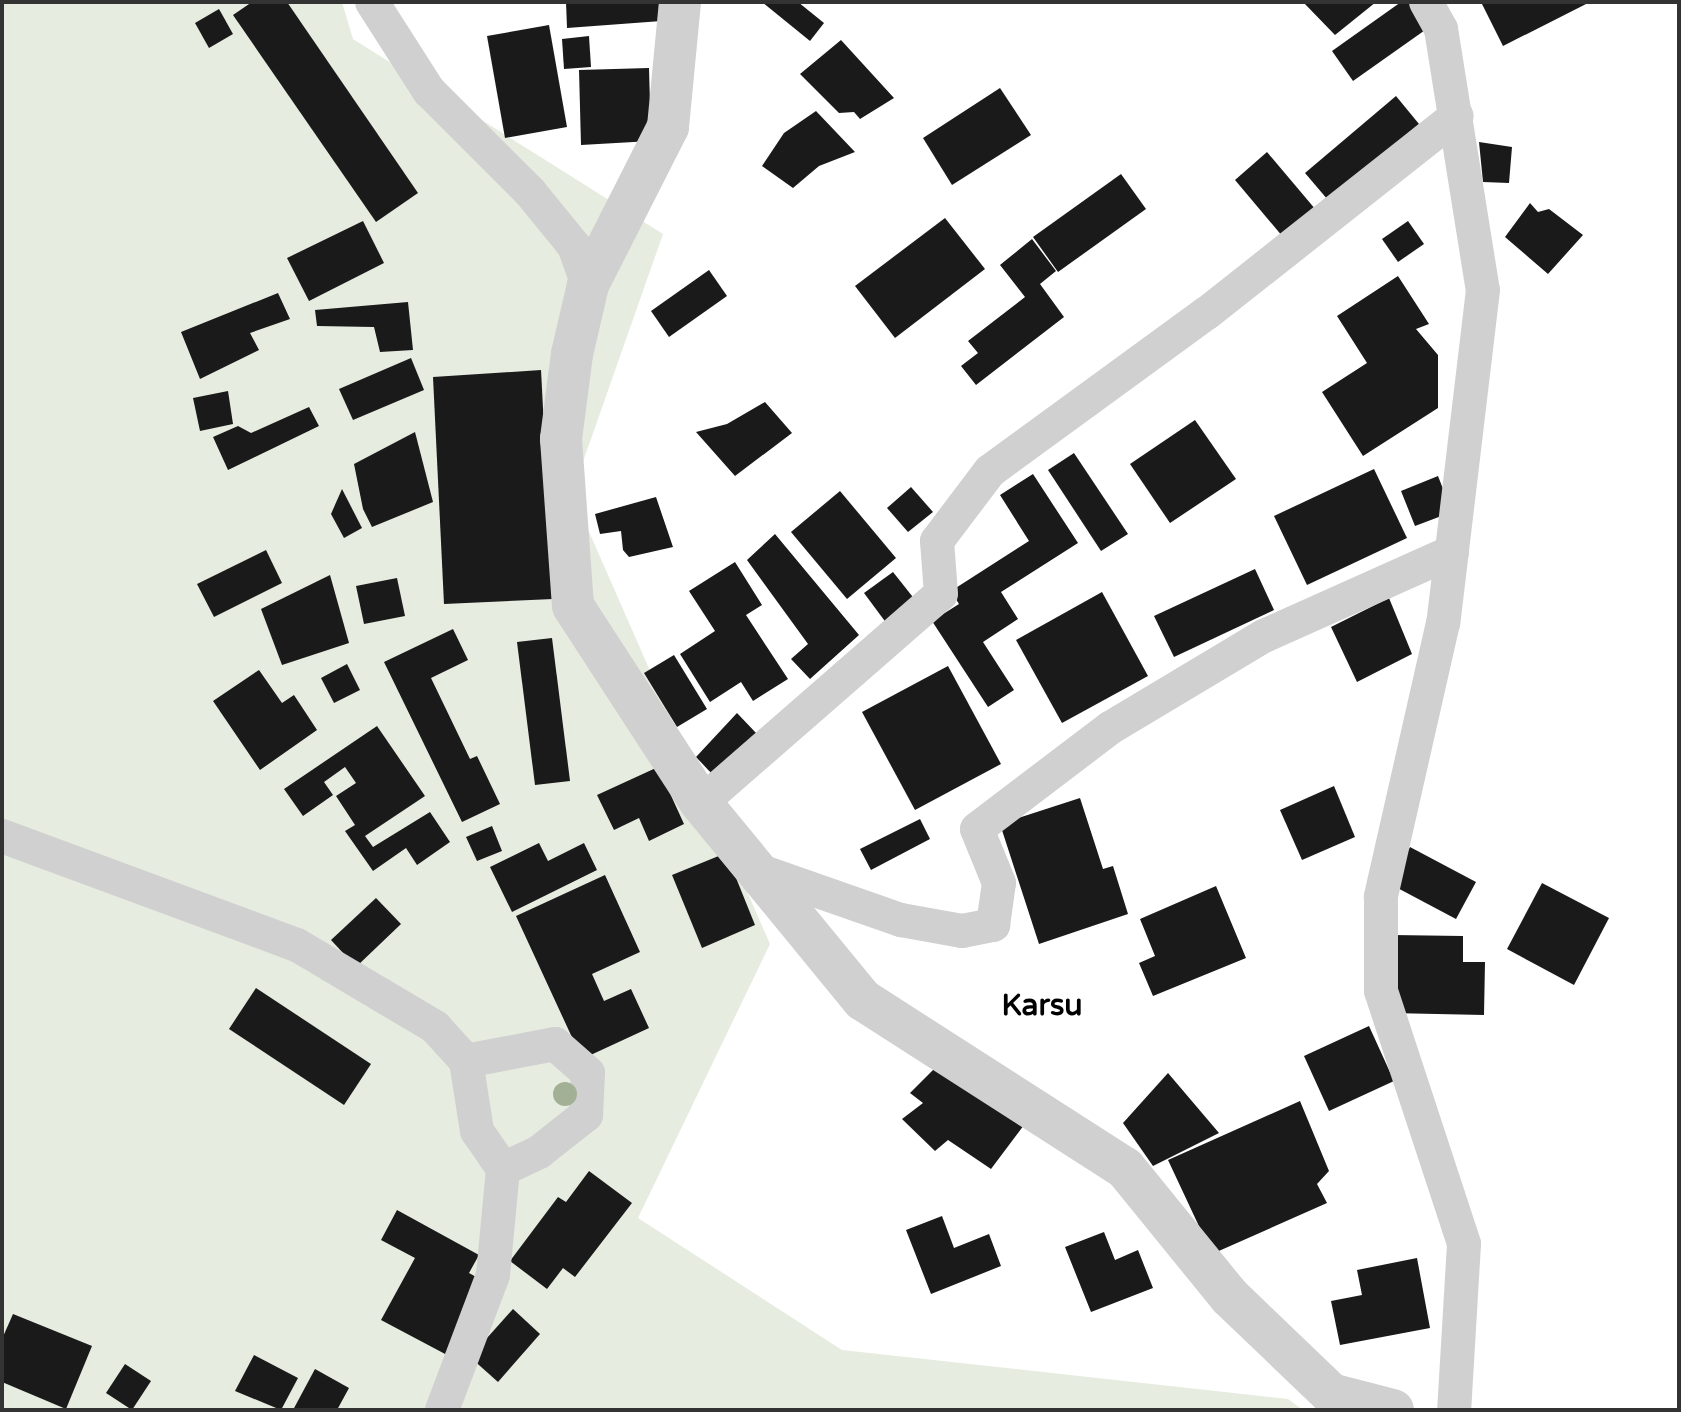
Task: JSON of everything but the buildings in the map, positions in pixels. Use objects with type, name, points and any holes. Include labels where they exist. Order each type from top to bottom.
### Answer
[{"type":"street","points":[[372,2],[429,91],[530,192],[574,246],[588,285]]},
{"type":"street","points":[[680,2],[668,127],[588,285],[561,439],[573,606],[701,803],[863,1000],[1125,1168],[1230,1297],[1331,1394],[1393,1410]]},
{"type":"street","points":[[1426,2],[1441,29],[1483,290],[1443,623],[1381,897],[1381,991],[1464,1244],[1454,1410]]},
{"type":"street","points":[[701,803],[941,594],[937,541],[990,471],[1207,313],[1456,116]]},
{"type":"street","points":[[755,869],[901,920],[962,931],[993,925],[999,883],[977,829],[1110,728],[1264,636],[1452,552]]},
{"type":"street","points":[[2,836],[297,945],[435,1027],[466,1061],[477,1131],[503,1169],[493,1275],[442,1410]]},
{"type":"street","points":[[466,1061],[555,1044],[588,1073],[586,1115],[539,1152],[503,1169]]},
{"type":"shaded area","points":[[2,2],[342,2],[353,39],[663,234],[572,493],[770,944],[638,1218],[842,1350],[1288,1399],[1303,1410],[2,1410]]},
{"type":"district","name":"Karsu","points":[[1042,1006]]}]
